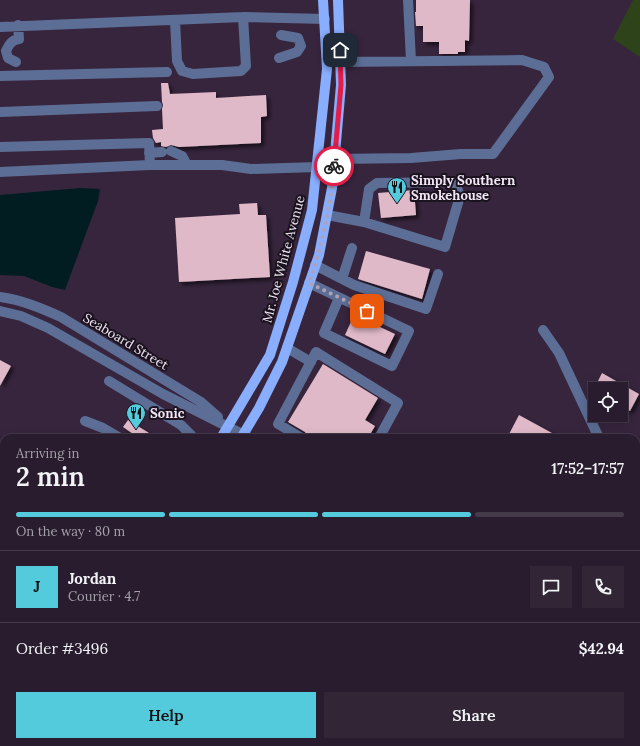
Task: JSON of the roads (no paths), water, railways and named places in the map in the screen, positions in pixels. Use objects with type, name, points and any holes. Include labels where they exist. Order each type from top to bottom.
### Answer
[{"type":"main road","name":"Mr. Joe White Avenue","points":[[223,434],[270,355],[293,282],[312,210],[327,69],[323,0]]},
{"type":"main road","points":[[246,434],[282,362],[319,255],[332,188],[341,85],[338,0]]},
{"type":"street","points":[[408,0],[411,61]]},
{"type":"street","points":[[0,27],[18,25],[243,17],[324,19]]},
{"type":"street","points":[[175,20],[177,61],[182,71],[192,74],[241,70],[246,66],[243,17]]},
{"type":"street","points":[[16,62],[8,58],[6,51],[9,44],[15,39],[20,39],[18,25]]},
{"type":"street","points":[[279,58],[297,52],[301,46],[298,38],[281,35]]},
{"type":"street","points":[[335,159],[411,158],[461,154],[493,154],[549,77],[544,67],[522,60],[340,62]]},
{"type":"street","points":[[0,76],[167,72]]},
{"type":"street","points":[[0,112],[157,106]]},
{"type":"street","points":[[0,147],[149,143],[150,165]]},
{"type":"street","points":[[150,153],[166,151],[182,156],[188,165]]},
{"type":"street","points":[[0,172],[150,165],[222,165],[251,169],[317,167]]},
{"type":"street","points":[[327,215],[364,222],[444,247],[460,196],[458,188],[451,182],[377,183],[369,189],[364,222]]},
{"type":"street","points":[[342,279],[352,248]]},
{"type":"street","points":[[315,265],[354,285],[426,310],[438,274]]},
{"type":"street","points":[[309,283],[409,331],[392,366],[324,333],[340,298]]},
{"type":"street","name":"Seaboard Street","points":[[0,297],[15,299],[61,317],[201,402],[228,426]]},
{"type":"street","name":"Seaboard Street","points":[[0,311],[21,316],[48,328],[163,394],[228,426],[240,434]]},
{"type":"street","points":[[543,330],[559,353],[597,434]]},
{"type":"street","points":[[287,348],[311,362]]},
{"type":"street","points":[[295,434],[278,424],[316,352],[398,403],[381,434]]},
{"type":"street","points":[[109,381],[181,425],[190,434]]},
{"type":"street","points":[[154,409],[163,398],[163,394]]},
{"type":"street","points":[[85,420],[113,434]]},
{"type":"place","name":"Simply Southern Smokehouse","points":[[397,204]]},
{"type":"place","name":"Sonic","points":[[136,430]]}]
